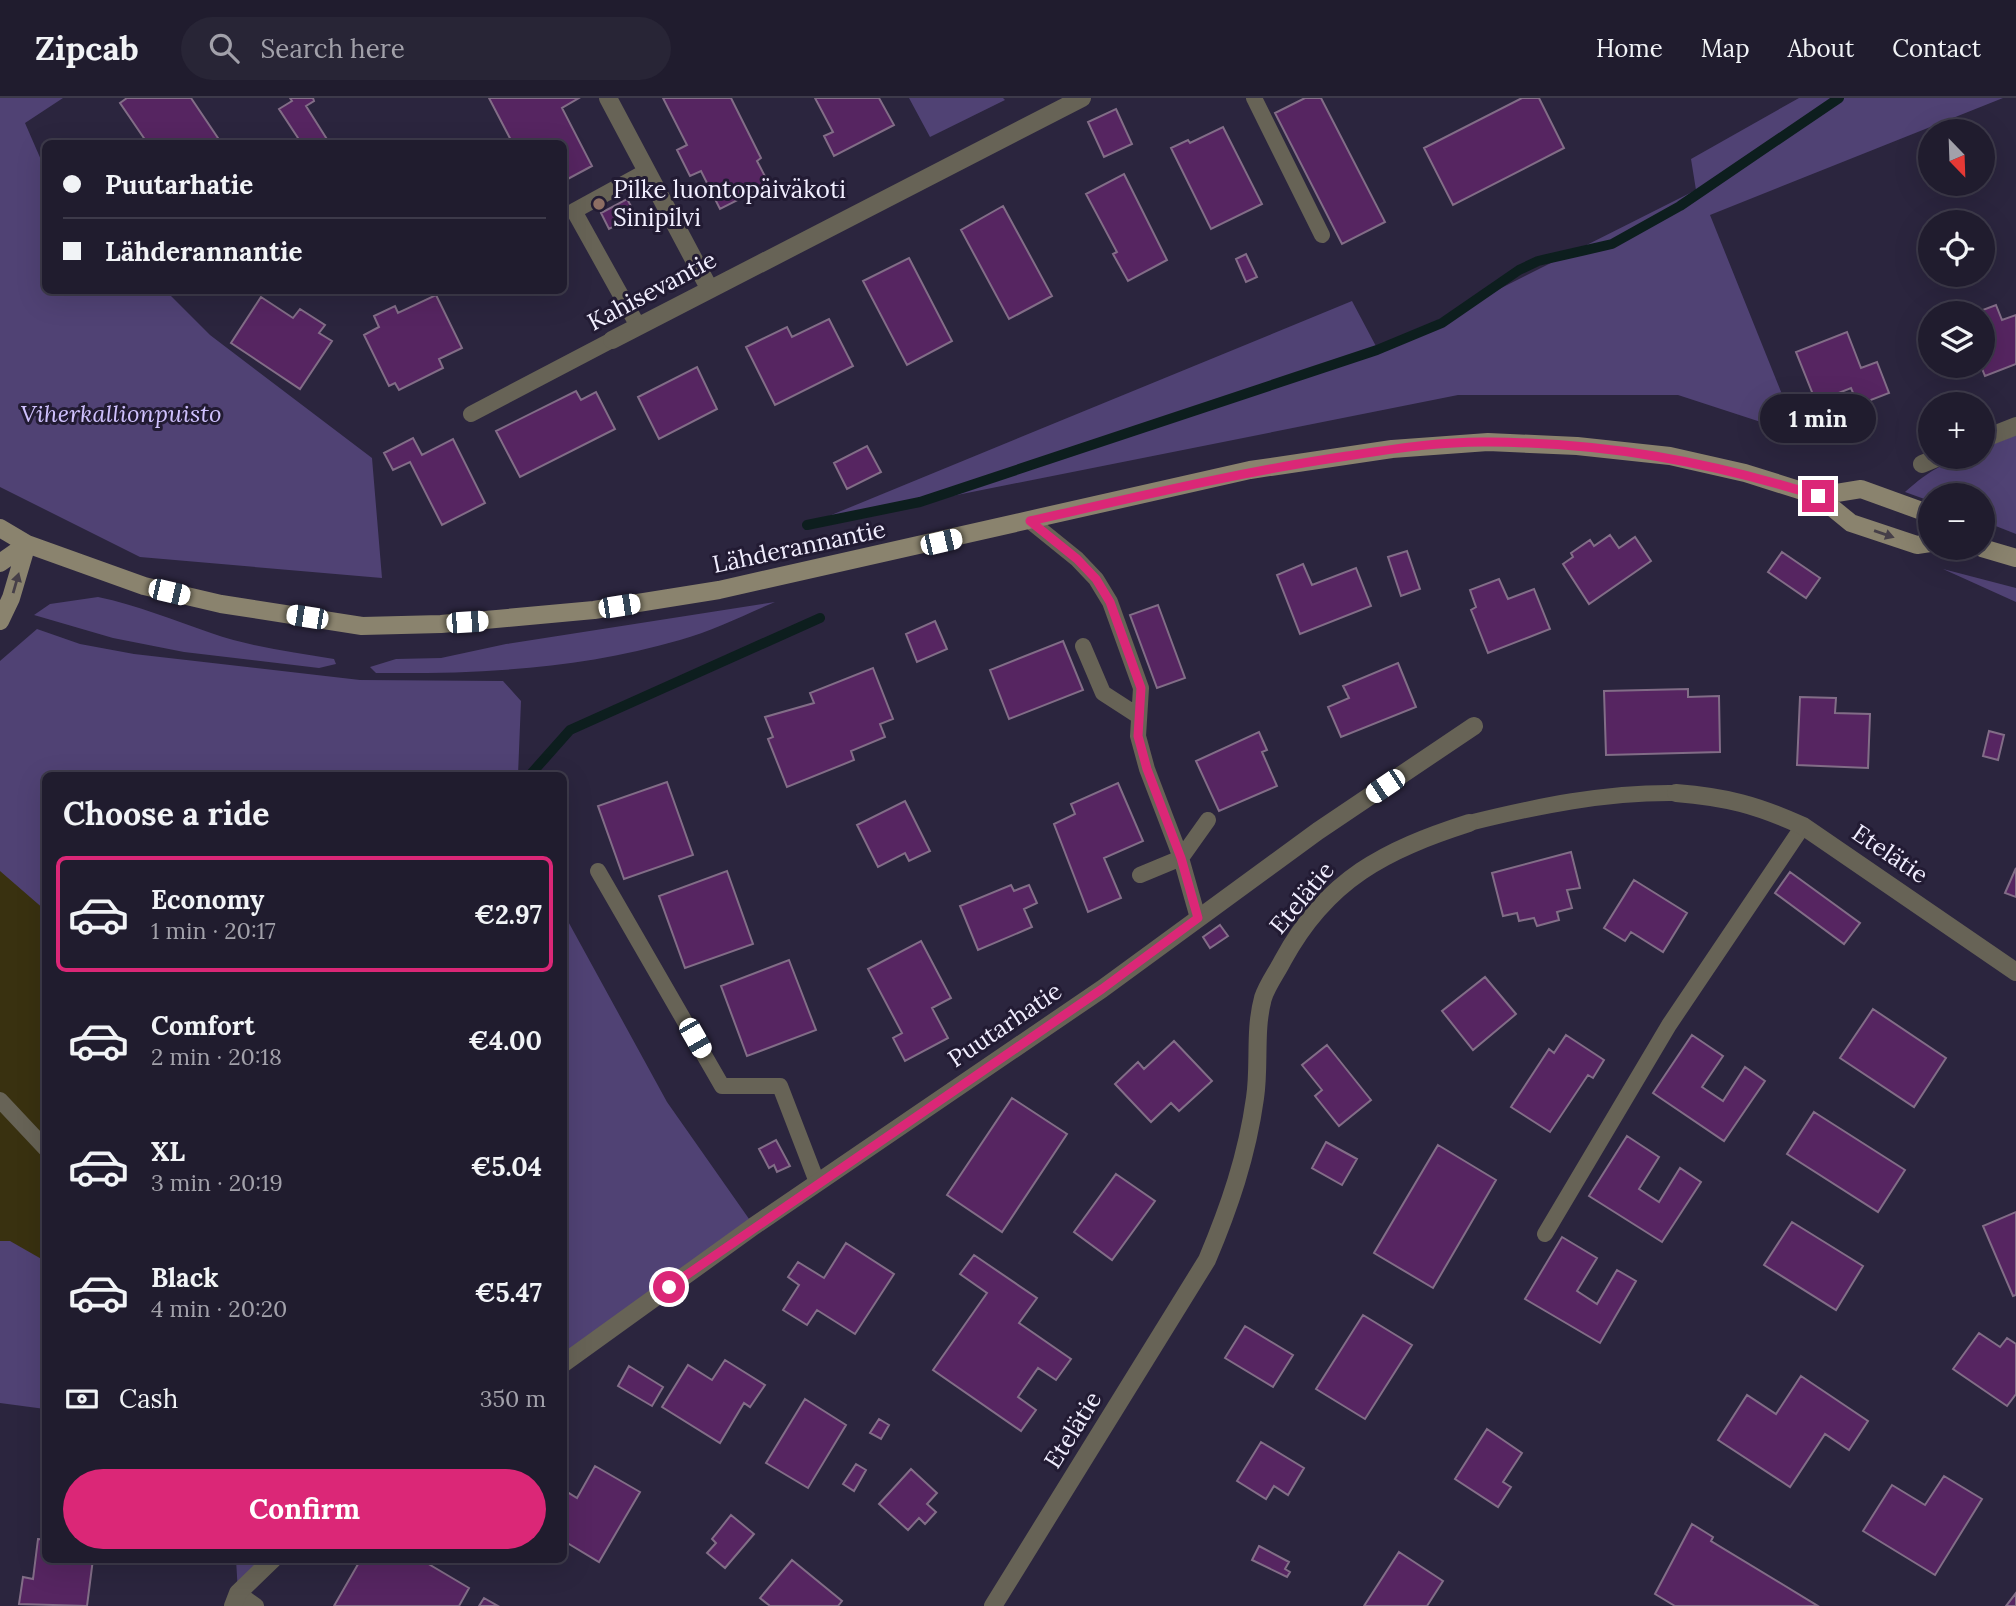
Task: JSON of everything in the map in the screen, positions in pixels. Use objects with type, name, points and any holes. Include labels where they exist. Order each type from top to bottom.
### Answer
[{"type":"main road","name":"Lähderannantie","points":[[0,528],[27,544],[144,586],[221,604],[362,626],[454,623],[594,610],[719,590],[1250,470],[1392,449],[1488,442],[1577,446],[1670,456],[1745,473],[1818,496],[1851,523],[1918,545]]},
{"type":"main road","name":"Lähderannantie","points":[[1818,496],[1861,489],[1918,510]]},
{"type":"main road","points":[[0,563],[27,544]]},
{"type":"main road","points":[[0,621],[11,598],[27,544]]},
{"type":"main road","points":[[1995,552],[2016,558]]},
{"type":"street","points":[[608,98],[709,288]]},
{"type":"street","name":"Kahisevantie","points":[[611,340],[1082,98]]},
{"type":"street","points":[[1995,434],[2016,426]]},
{"type":"street","name":"Puutarhatie","points":[[567,1361],[817,1182],[1102,989],[1198,918],[1474,726]]},
{"type":"street","name":"Etelätie","points":[[1676,793],[1725,797],[1768,810],[1802,825],[2016,972]]},
{"type":"street","name":"Etelätie","points":[[993,1606],[1207,1260],[1233,1198],[1250,1128],[1264,997],[1295,939],[1324,904],[1359,870],[1433,835],[1469,823]]},
{"type":"street","points":[[235,1600],[269,1563]]},
{"type":"lane","points":[[1254,98],[1322,235]]},
{"type":"lane","points":[[638,326],[574,211],[647,172]]},
{"type":"lane","name":"Kahisevantie","points":[[471,414],[611,340]]},
{"type":"lane","points":[[1030,521],[1077,559],[1096,579],[1110,602],[1141,688],[1137,715],[1138,736],[1147,769],[1181,858],[1198,918]]},
{"type":"lane","points":[[1083,646],[1103,693],[1137,715]]},
{"type":"lane","name":"Etelätie","points":[[1469,823],[1547,804],[1640,793],[1676,793]]},
{"type":"lane","points":[[1140,875],[1181,858],[1208,820]]},
{"type":"lane","points":[[1545,1234],[1669,1025],[1802,825]]},
{"type":"lane","points":[[598,871],[722,1086],[780,1086],[817,1182]]},
{"type":"lane","points":[[0,1100],[42,1145]]},
{"type":"lane","points":[[235,1600],[256,1606]]},
{"type":"green space","name":"Viherkallionpuisto","points":[[0,98],[63,98],[25,123],[42,162],[42,294],[169,294],[210,335],[372,458],[382,578],[140,557],[0,487]]},
{"type":"green space","points":[[909,98],[1003,98],[1005,100],[930,137]]},
{"type":"green space","points":[[1799,98],[2003,98],[1950,119],[1918,119],[1918,132],[1710,215],[1798,434],[1678,395],[1458,395],[807,525],[1352,301],[1378,350],[1696,190],[1691,159]]},
{"type":"green space","points":[[2016,435],[2016,534],[1995,526],[1995,483],[1918,483],[1918,497],[1905,492],[1936,469],[1995,469],[1995,443]]},
{"type":"green space","points":[[1943,569],[2016,588],[2016,602]]},
{"type":"green space","points":[[98,597],[141,608],[226,638],[334,659],[336,664],[319,668],[184,652],[113,638],[34,615],[50,604]]},
{"type":"green space","points":[[775,602],[692,636],[605,658],[492,671],[376,673],[370,667],[396,659],[441,658],[506,644]]},
{"type":"green space","points":[[37,629],[80,644],[134,654],[360,680],[503,681],[521,701],[518,772],[42,772],[42,1409],[0,1403],[0,661]]},
{"type":"green space","points":[[567,919],[667,1102],[754,1226],[567,1361]]},
{"type":"green space","points":[[236,1563],[269,1563],[238,1593]]},
{"type":"sand","points":[[0,871],[42,907],[42,1259],[10,1241],[0,1241]]},
{"type":"building","points":[[127,98],[191,98],[219,140],[145,140],[120,103]]},
{"type":"building","points":[[290,98],[313,98],[314,101],[306,106],[327,140],[299,140],[279,109],[292,101]]},
{"type":"building","points":[[489,98],[579,98],[562,108],[592,166],[567,179],[567,140],[511,140]]},
{"type":"building","points":[[663,98],[731,98],[761,158],[757,161],[769,184],[720,209],[701,171],[690,176],[677,150],[687,145]]},
{"type":"building","points":[[815,98],[879,98],[894,125],[834,156],[824,136],[833,132]]},
{"type":"building","points":[[1305,98],[1321,98],[1385,222],[1342,244],[1275,113]]},
{"type":"building","points":[[1522,98],[1539,98],[1564,148],[1453,205],[1424,148]]},
{"type":"building","points":[[1116,109],[1132,144],[1104,157],[1088,122]]},
{"type":"building","points":[[1223,127],[1262,204],[1211,229],[1171,148],[1188,140],[1190,143]]},
{"type":"building","points":[[1124,174],[1167,260],[1128,281],[1113,254],[1117,252],[1086,194]]},
{"type":"building","points":[[627,199],[636,215],[609,229],[601,213]]},
{"type":"building","points":[[1003,206],[1052,296],[1009,319],[961,230]]},
{"type":"building","points":[[1246,254],[1257,277],[1246,282],[1236,259]]},
{"type":"building","points":[[909,258],[952,341],[907,365],[863,281]]},
{"type":"building","points":[[436,295],[462,348],[439,359],[443,368],[399,390],[395,383],[389,386],[364,335],[379,327],[374,316],[395,306],[398,313]]},
{"type":"building","points":[[261,297],[293,318],[300,309],[325,325],[319,333],[332,341],[300,389],[231,343]]},
{"type":"building","points":[[1995,305],[2002,320],[2016,315],[2016,364],[1995,372]]},
{"type":"building","points":[[829,319],[853,366],[775,405],[746,347],[787,327],[792,337]]},
{"type":"building","points":[[1847,332],[1861,368],[1877,362],[1889,393],[1858,405],[1851,388],[1816,402],[1796,352]]},
{"type":"building","points":[[697,367],[717,409],[659,439],[638,397]]},
{"type":"building","points":[[576,391],[581,400],[596,392],[615,429],[520,477],[496,431]]},
{"type":"building","points":[[413,438],[422,455],[453,439],[485,503],[442,525],[410,462],[393,470],[384,453]]},
{"type":"building","points":[[867,446],[881,472],[847,489],[834,463]]},
{"type":"building","points":[[1610,535],[1619,548],[1635,537],[1651,561],[1589,604],[1563,564],[1573,557],[1571,553],[1590,540],[1594,546]]},
{"type":"building","points":[[1407,551],[1420,589],[1401,596],[1388,557]]},
{"type":"building","points":[[1782,552],[1820,578],[1806,598],[1768,572]]},
{"type":"building","points":[[1303,564],[1312,585],[1356,568],[1371,606],[1300,634],[1277,575]]},
{"type":"building","points":[[1499,579],[1508,599],[1534,589],[1550,629],[1488,653],[1471,610],[1476,607],[1470,590]]},
{"type":"building","points":[[1158,605],[1185,678],[1157,688],[1130,615]]},
{"type":"building","points":[[935,621],[947,649],[917,662],[906,634]]},
{"type":"building","points":[[1063,641],[1083,690],[1009,719],[990,670]]},
{"type":"building","points":[[1398,663],[1416,707],[1341,737],[1328,707],[1349,698],[1343,686]]},
{"type":"building","points":[[873,668],[893,719],[880,724],[885,737],[851,751],[854,760],[787,787],[768,739],[773,737],[765,717],[814,703],[810,693]]},
{"type":"building","points":[[1688,689],[1688,697],[1719,696],[1720,752],[1606,755],[1604,691]]},
{"type":"building","points":[[1800,697],[1836,698],[1835,713],[1870,714],[1868,768],[1797,765]]},
{"type":"building","points":[[1989,731],[2004,735],[1998,760],[1983,756]]},
{"type":"building","points":[[1259,732],[1267,750],[1262,752],[1277,786],[1219,811],[1196,761]]},
{"type":"building","points":[[667,782],[693,855],[624,879],[598,806]]},
{"type":"building","points":[[1118,783],[1143,841],[1104,858],[1121,898],[1088,912],[1054,824],[1075,814],[1071,804]]},
{"type":"building","points":[[905,801],[930,851],[909,861],[905,853],[878,867],[857,825]]},
{"type":"building","points":[[1571,852],[1580,888],[1567,890],[1572,908],[1557,912],[1559,920],[1537,926],[1534,918],[1519,921],[1517,913],[1503,916],[1492,873]]},
{"type":"building","points":[[2016,868],[2016,897],[2005,893]]},
{"type":"building","points":[[727,871],[753,944],[685,968],[659,896]]},
{"type":"building","points":[[1790,872],[1860,923],[1844,944],[1775,893]]},
{"type":"building","points":[[1634,880],[1687,913],[1663,952],[1631,932],[1625,941],[1604,928]]},
{"type":"building","points":[[1011,885],[1014,891],[1029,885],[1037,903],[1024,909],[1032,927],[978,950],[960,906]]},
{"type":"building","points":[[1220,925],[1228,936],[1210,948],[1203,937]]},
{"type":"building","points":[[921,941],[951,998],[932,1008],[948,1038],[905,1061],[893,1038],[902,1033],[868,969]]},
{"type":"building","points":[[789,960],[816,1030],[747,1056],[721,986]]},
{"type":"building","points":[[1485,977],[1516,1014],[1473,1050],[1442,1011]]},
{"type":"building","points":[[1873,1009],[1946,1058],[1914,1107],[1840,1058]]},
{"type":"building","points":[[1566,1035],[1604,1060],[1593,1078],[1588,1075],[1550,1132],[1511,1107],[1549,1049],[1554,1053]]},
{"type":"building","points":[[1692,1035],[1723,1056],[1702,1087],[1723,1101],[1745,1067],[1765,1081],[1724,1141],[1653,1093]]},
{"type":"building","points":[[1174,1041],[1212,1081],[1179,1111],[1171,1103],[1151,1122],[1115,1084],[1138,1062],[1144,1069]]},
{"type":"building","points":[[1327,1045],[1371,1100],[1339,1126],[1315,1096],[1322,1090],[1302,1065]]},
{"type":"building","points":[[1012,1098],[1067,1134],[1002,1232],[947,1195]]},
{"type":"building","points":[[1814,1112],[1905,1170],[1878,1212],[1787,1154]]},
{"type":"building","points":[[1627,1136],[1659,1157],[1639,1189],[1659,1202],[1680,1168],[1701,1182],[1662,1242],[1589,1196]]},
{"type":"building","points":[[776,1140],[790,1166],[777,1172],[774,1165],[769,1168],[759,1149]]},
{"type":"building","points":[[1326,1142],[1357,1159],[1342,1185],[1312,1168]]},
{"type":"building","points":[[1438,1145],[1496,1180],[1433,1288],[1374,1253]]},
{"type":"building","points":[[1116,1174],[1155,1201],[1112,1260],[1074,1232]]},
{"type":"building","points":[[2016,1212],[2016,1295],[2013,1296],[1983,1226]]},
{"type":"building","points":[[1792,1222],[1863,1266],[1836,1310],[1764,1265]]},
{"type":"building","points":[[1562,1237],[1597,1258],[1577,1291],[1597,1304],[1617,1270],[1636,1281],[1600,1343],[1525,1299]]},
{"type":"building","points":[[846,1243],[894,1274],[855,1334],[817,1310],[807,1325],[783,1310],[799,1285],[788,1277],[798,1262],[824,1278]]},
{"type":"building","points":[[974,1255],[1037,1298],[1019,1323],[1071,1359],[1056,1380],[1038,1368],[1018,1397],[1036,1410],[1021,1431],[933,1370],[987,1293],[960,1274]]},
{"type":"building","points":[[1363,1315],[1412,1345],[1365,1419],[1316,1389]]},
{"type":"building","points":[[1245,1326],[1293,1355],[1273,1387],[1225,1358]]},
{"type":"building","points":[[1979,1333],[2000,1347],[2007,1338],[2016,1344],[2016,1394],[2007,1406],[1953,1369]]},
{"type":"building","points":[[725,1360],[765,1385],[750,1407],[744,1403],[720,1443],[662,1407],[688,1365],[712,1380]]},
{"type":"building","points":[[629,1366],[663,1387],[652,1406],[618,1386]]},
{"type":"building","points":[[1801,1376],[1868,1421],[1849,1450],[1825,1434],[1790,1487],[1718,1440],[1747,1395],[1776,1414]]},
{"type":"building","points":[[805,1399],[846,1425],[808,1488],[766,1463]]},
{"type":"building","points":[[879,1419],[889,1425],[881,1439],[870,1433]]},
{"type":"building","points":[[1487,1429],[1522,1453],[1503,1482],[1511,1487],[1498,1507],[1455,1479]]},
{"type":"building","points":[[1261,1442],[1304,1468],[1288,1495],[1274,1486],[1266,1499],[1237,1481]]},
{"type":"building","points":[[856,1464],[866,1470],[854,1491],[843,1484]]},
{"type":"building","points":[[595,1466],[640,1492],[599,1562],[567,1543],[567,1492],[577,1498]]},
{"type":"building","points":[[911,1469],[937,1493],[927,1504],[936,1512],[925,1524],[919,1518],[908,1530],[879,1504]]},
{"type":"building","points":[[1944,1476],[1982,1499],[1935,1575],[1863,1531],[1892,1485],[1925,1505]]},
{"type":"building","points":[[731,1515],[754,1534],[725,1568],[707,1553],[716,1543],[712,1539]]},
{"type":"building","points":[[1692,1524],[1713,1537],[1711,1541],[1818,1606],[1675,1606],[1655,1594]]},
{"type":"building","points":[[38,1539],[42,1540],[42,1563],[92,1563],[87,1606],[19,1604],[23,1577],[33,1579]]},
{"type":"building","points":[[1259,1546],[1289,1562],[1285,1569],[1290,1572],[1287,1577],[1252,1560]]},
{"type":"building","points":[[1399,1552],[1443,1581],[1427,1606],[1364,1606]]},
{"type":"building","points":[[792,1560],[842,1601],[838,1606],[770,1606],[760,1598]]},
{"type":"building","points":[[359,1563],[427,1563],[469,1588],[459,1606],[334,1606]]},
{"type":"building","points":[[2016,1593],[2016,1606],[2006,1606]]},
{"type":"building","points":[[484,1598],[498,1606],[479,1606]]},
{"type":"waterway","points":[[807,525],[920,502],[1377,350],[1442,323],[1519,270],[1538,261],[1612,244],[1680,206],[1839,98]]},
{"type":"waterway","points":[[533,772],[570,730],[820,618]]},
{"type":"place","name":"Pilke luontopäiväkoti Sinipilvi","points":[[599,204]]},
{"type":"route","points":[[669,1287],[889,1133],[1102,989],[1198,918],[1181,858],[1147,769],[1138,736],[1137,715],[1141,688],[1110,602],[1096,579],[1077,559],[1056,545],[1030,521],[1250,470],[1392,449],[1488,442],[1577,446],[1670,456],[1745,473],[1818,496]]}]
